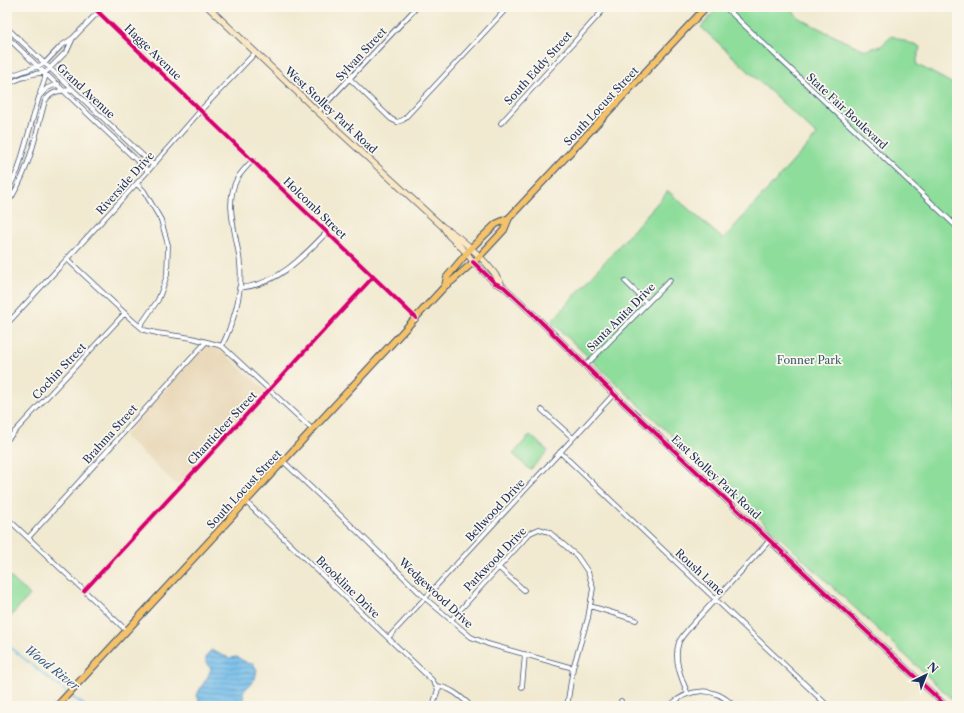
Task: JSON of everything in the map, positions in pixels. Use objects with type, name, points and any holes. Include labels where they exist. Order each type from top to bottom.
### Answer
[{"type":"main road","name":"South Locust Street","points":[[57,706],[445,286],[452,282],[479,257],[504,230],[509,218],[706,7]]},
{"type":"main road","name":"South Locust Street","points":[[445,286],[447,277],[469,251],[496,224],[509,218]]},
{"type":"street","name":"Hagge Avenue","points":[[93,7],[201,110]]},
{"type":"street","points":[[7,77],[44,64],[61,46],[73,38],[103,7]]},
{"type":"street","name":"West Stolley Park Road","points":[[208,7],[318,112],[443,227],[452,232],[469,251],[479,257]]},
{"type":"street","name":"Sylvan Street","points":[[318,112],[417,7]]},
{"type":"street","points":[[350,79],[388,116],[397,122],[403,120],[508,7]]},
{"type":"street","name":"South Eddy Street","points":[[501,123],[606,7]]},
{"type":"street","name":"State Fair Boulevard","points":[[724,7],[957,227]]},
{"type":"street","name":"Grand Avenue","points":[[7,28],[153,166]]},
{"type":"street","name":"Grand Avenue","points":[[7,37],[148,171]]},
{"type":"street","points":[[7,85],[38,73],[45,73],[67,51],[73,38]]},
{"type":"street","name":"Riverside Drive","points":[[7,324],[137,184],[201,110],[255,53]]},
{"type":"street","points":[[7,192],[18,170],[45,73],[44,64]]},
{"type":"street","points":[[39,97],[47,88],[57,84],[66,84]]},
{"type":"street","points":[[7,204],[15,193],[26,171],[45,101],[52,93],[72,90]]},
{"type":"street","name":"Holcomb Street","points":[[201,110],[416,318]]},
{"type":"street","points":[[222,346],[230,330],[239,296],[240,265],[238,243],[233,222],[233,190],[237,180],[253,160]]},
{"type":"street","points":[[137,184],[144,191],[161,220],[168,245],[167,274],[163,287],[158,300],[140,326]]},
{"type":"street","points":[[239,288],[261,283],[281,274],[297,263],[327,232]]},
{"type":"street","name":"West Stolley Park Road","points":[[469,251],[473,262]]},
{"type":"street","name":"East Stolley Park Road","points":[[479,257],[499,278],[504,287]]},
{"type":"street","points":[[67,259],[144,330],[192,338],[222,346],[313,430]]},
{"type":"street","name":"East Stolley Park Road","points":[[473,262],[495,283],[504,287],[530,310],[614,394],[946,706]]},
{"type":"street","name":"Chanticleer Street","points":[[84,591],[373,277]]},
{"type":"street","name":"Santa Anita Drive","points":[[585,366],[670,280]]},
{"type":"street","points":[[625,281],[647,304]]},
{"type":"street","name":"Cochin Street","points":[[7,440],[125,314]]},
{"type":"street","name":"Brahma Street","points":[[28,538],[206,342]]},
{"type":"street","name":"Bellwood Drive","points":[[388,638],[614,394]]},
{"type":"street","points":[[542,410],[573,438]]},
{"type":"street","name":"Roush Lane","points":[[560,452],[828,706]]},
{"type":"street","name":"Wedgewood Drive","points":[[283,461],[426,598],[471,637],[488,644],[573,668]]},
{"type":"street","name":"Brookline Drive","points":[[246,502],[432,680],[436,686]]},
{"type":"street","points":[[7,518],[127,631]]},
{"type":"street","name":"Parkwood Drive","points":[[451,620],[530,533],[539,529],[549,532],[577,556],[588,572],[593,588],[588,618],[573,668]]},
{"type":"street","points":[[688,694],[680,676],[677,657],[679,642],[690,626],[770,540]]},
{"type":"street","points":[[498,568],[524,590]]},
{"type":"street","points":[[590,606],[636,620]]},
{"type":"street","points":[[522,687],[525,654]]},
{"type":"street","points":[[567,706],[573,668]]},
{"type":"street","points":[[433,706],[438,689],[436,686],[443,686],[451,690],[471,706]]},
{"type":"street","points":[[669,706],[678,698],[688,694],[704,691],[716,693],[734,706]]},
{"type":"street","points":[[621,700],[621,706]]},
{"type":"shaded area","points":[[206,344],[222,351],[265,390],[177,485],[124,436]]},
{"type":"green space","name":"Fonner Park","points":[[718,7],[789,7],[799,18],[844,41],[866,50],[881,46],[892,36],[920,47],[916,64],[957,86],[957,704],[551,322],[668,191],[723,239],[817,135],[701,27]]},
{"type":"green space","points":[[530,435],[548,451],[530,470],[513,454]]},
{"type":"green space","points":[[7,574],[30,595],[7,620]]},
{"type":"water","points":[[211,650],[229,658],[237,657],[249,664],[253,663],[257,670],[255,679],[243,692],[245,706],[201,706],[197,695],[211,669],[206,663],[206,657]]},
{"type":"waterway","name":"Wood River","points":[[7,645],[66,692]]},
{"type":"waterway","name":"Wood River","points":[[69,695],[86,706]]},
{"type":"cycle path","points":[[93,7],[416,318]]},
{"type":"cycle path","points":[[473,262],[495,283],[504,287],[530,311],[614,394],[946,706]]},
{"type":"cycle path","points":[[84,591],[373,277]]}]
